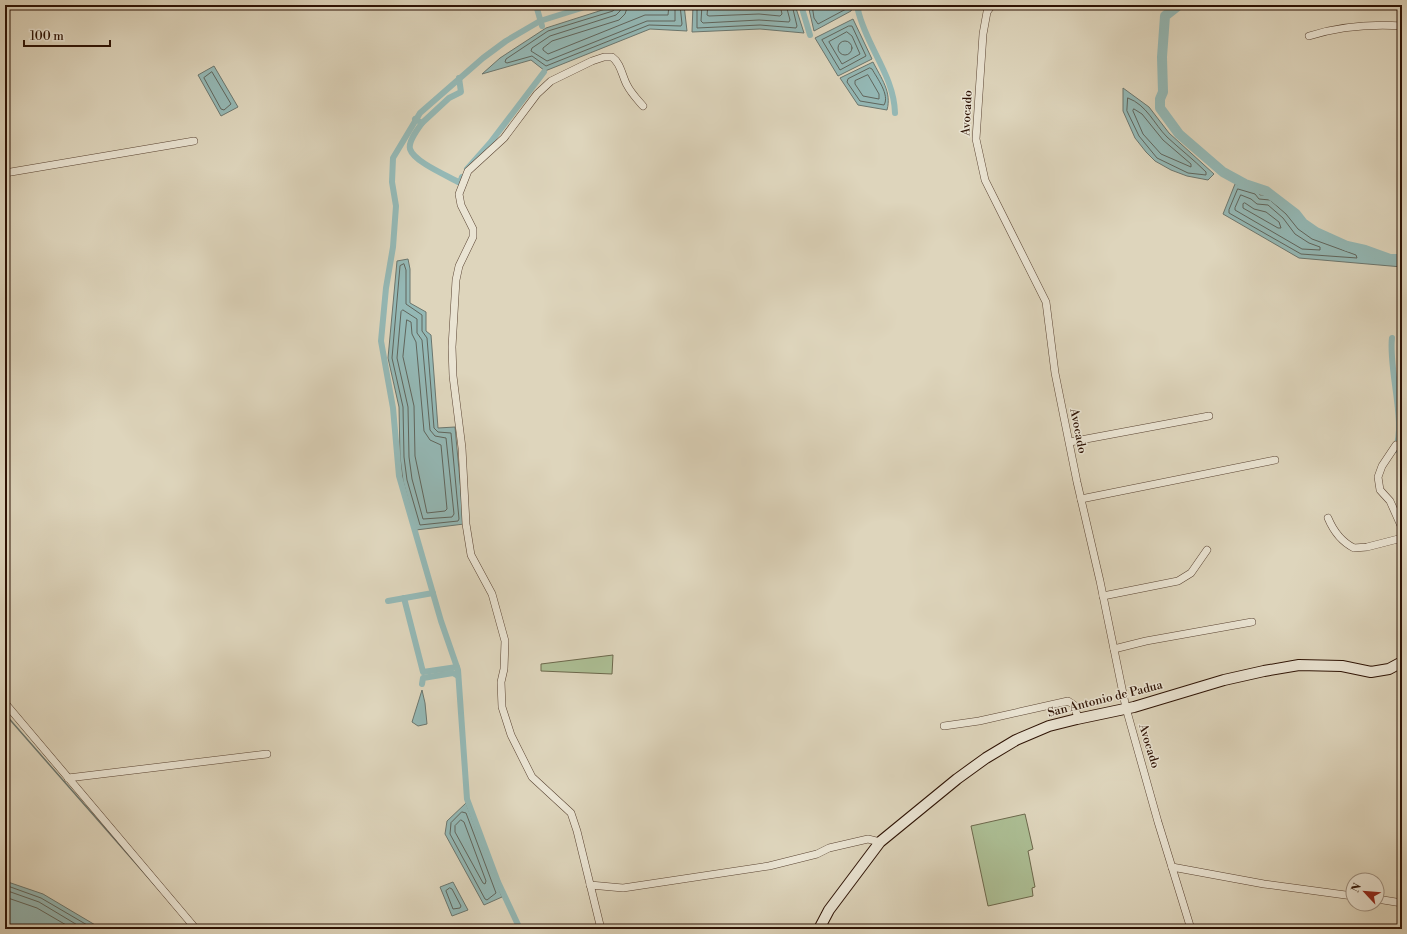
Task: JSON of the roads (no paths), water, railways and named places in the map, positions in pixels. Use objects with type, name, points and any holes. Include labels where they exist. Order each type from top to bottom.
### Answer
[{"type":"street","name":"Avocado","points":[[992,5],[987,12],[983,34],[976,139],[985,180],[1046,302],[1056,373],[1081,499],[1126,708],[1158,822],[1191,929]]},
{"type":"street","points":[[1309,36],[1324,31],[1355,27],[1402,26]]},
{"type":"street","points":[[601,929],[577,831],[571,813],[532,777],[511,735],[502,707],[500,682],[504,669],[505,641],[492,594],[471,555],[466,524],[462,448],[453,376],[452,347],[456,280],[461,259],[473,237],[473,228],[460,205],[459,194],[468,171],[504,138],[537,94],[551,81],[563,74],[604,57],[612,57],[617,62],[626,85],[643,106]]},
{"type":"street","points":[[5,173],[194,140]]},
{"type":"street","points":[[1070,442],[1209,416]]},
{"type":"street","points":[[1396,445],[1382,466],[1378,478],[1380,490],[1390,502],[1402,528]]},
{"type":"street","points":[[1081,499],[1275,460]]},
{"type":"street","points":[[1328,518],[1332,527],[1341,538],[1354,548],[1368,547],[1402,538]]},
{"type":"street","points":[[1103,596],[1178,581],[1192,573],[1207,550]]},
{"type":"street","points":[[1114,648],[1252,622]]},
{"type":"street","name":"San Antonio de Padua","points":[[819,929],[829,910],[880,842],[920,808],[986,758],[1016,740],[1049,726],[1126,708],[1264,671],[1299,665],[1342,666],[1371,672],[1389,669],[1402,662]]},
{"type":"street","points":[[944,726],[979,721],[1068,702],[1074,705],[1078,718]]},
{"type":"street","points":[[5,703],[196,929]]},
{"type":"street","points":[[68,778],[267,754]]},
{"type":"street","points":[[590,885],[623,888],[631,887],[769,866],[817,854],[830,848],[868,839],[880,842]]},
{"type":"street","points":[[1172,867],[1264,884],[1345,895]]},
{"type":"street","points":[[1385,900],[1402,903]]},
{"type":"water","points":[[618,5],[684,5],[687,31],[650,29],[545,71],[531,60],[482,74],[500,58],[546,28]]},
{"type":"water","points":[[693,5],[795,5],[804,33],[760,29],[692,32]]},
{"type":"water","points":[[808,5],[854,5],[851,11],[814,31]]},
{"type":"water","points":[[853,19],[872,59],[838,76],[815,38]]},
{"type":"water","points":[[873,62],[887,91],[887,110],[858,105],[840,78]]},
{"type":"water","points":[[214,66],[238,107],[221,116],[198,75]]},
{"type":"water","points":[[1123,88],[1149,107],[1169,133],[1214,174],[1208,180],[1187,176],[1171,170],[1155,161],[1146,152],[1135,138],[1123,111]]},
{"type":"water","points":[[1235,184],[1258,191],[1260,195],[1271,195],[1301,226],[1321,238],[1364,254],[1402,260],[1402,267],[1299,258],[1223,214]]},
{"type":"water","points":[[408,259],[410,269],[410,303],[426,312],[426,331],[431,335],[438,428],[455,427],[464,524],[416,530],[403,481],[400,457],[399,407],[388,358],[397,261]]},
{"type":"water","points":[[422,690],[427,724],[418,726],[412,722]]},
{"type":"water","points":[[466,803],[502,897],[484,905],[445,834],[447,821]]},
{"type":"water","points":[[5,881],[43,894],[102,929],[13,929],[5,926]]},
{"type":"water","points":[[453,882],[468,910],[452,916],[440,887]]},
{"type":"waterway","points":[[536,5],[542,26]]},
{"type":"waterway","points":[[520,929],[498,882],[467,799],[458,670],[441,621],[399,476],[393,408],[381,341],[386,288],[393,247],[396,206],[392,182],[393,158],[420,113],[483,58],[506,41],[540,21],[591,5]]},
{"type":"waterway","points":[[801,5],[810,35]]},
{"type":"waterway","points":[[862,5],[858,10],[867,36],[890,86],[895,113]]},
{"type":"waterway","points":[[1179,5],[1165,16],[1162,57],[1163,92],[1160,99],[1160,108],[1179,134],[1223,172],[1245,184],[1266,191],[1296,214],[1303,223],[1316,232],[1347,246],[1365,250],[1390,259],[1402,259]]},
{"type":"waterway","points":[[467,169],[490,143],[544,72]]},
{"type":"waterway","points":[[422,123],[449,98],[461,92],[459,78]]},
{"type":"waterway","points":[[415,119],[422,123],[410,142],[410,149],[413,154],[424,164],[460,183],[462,177]]},
{"type":"waterway","points":[[1392,338],[1392,365],[1399,426],[1395,450]]},
{"type":"waterway","points":[[388,601],[433,593]]},
{"type":"waterway","points":[[404,598],[423,672],[457,667]]},
{"type":"waterway","points":[[422,684],[423,678],[453,673],[458,676]]},
{"type":"waterway","points":[[5,714],[160,891]]}]
